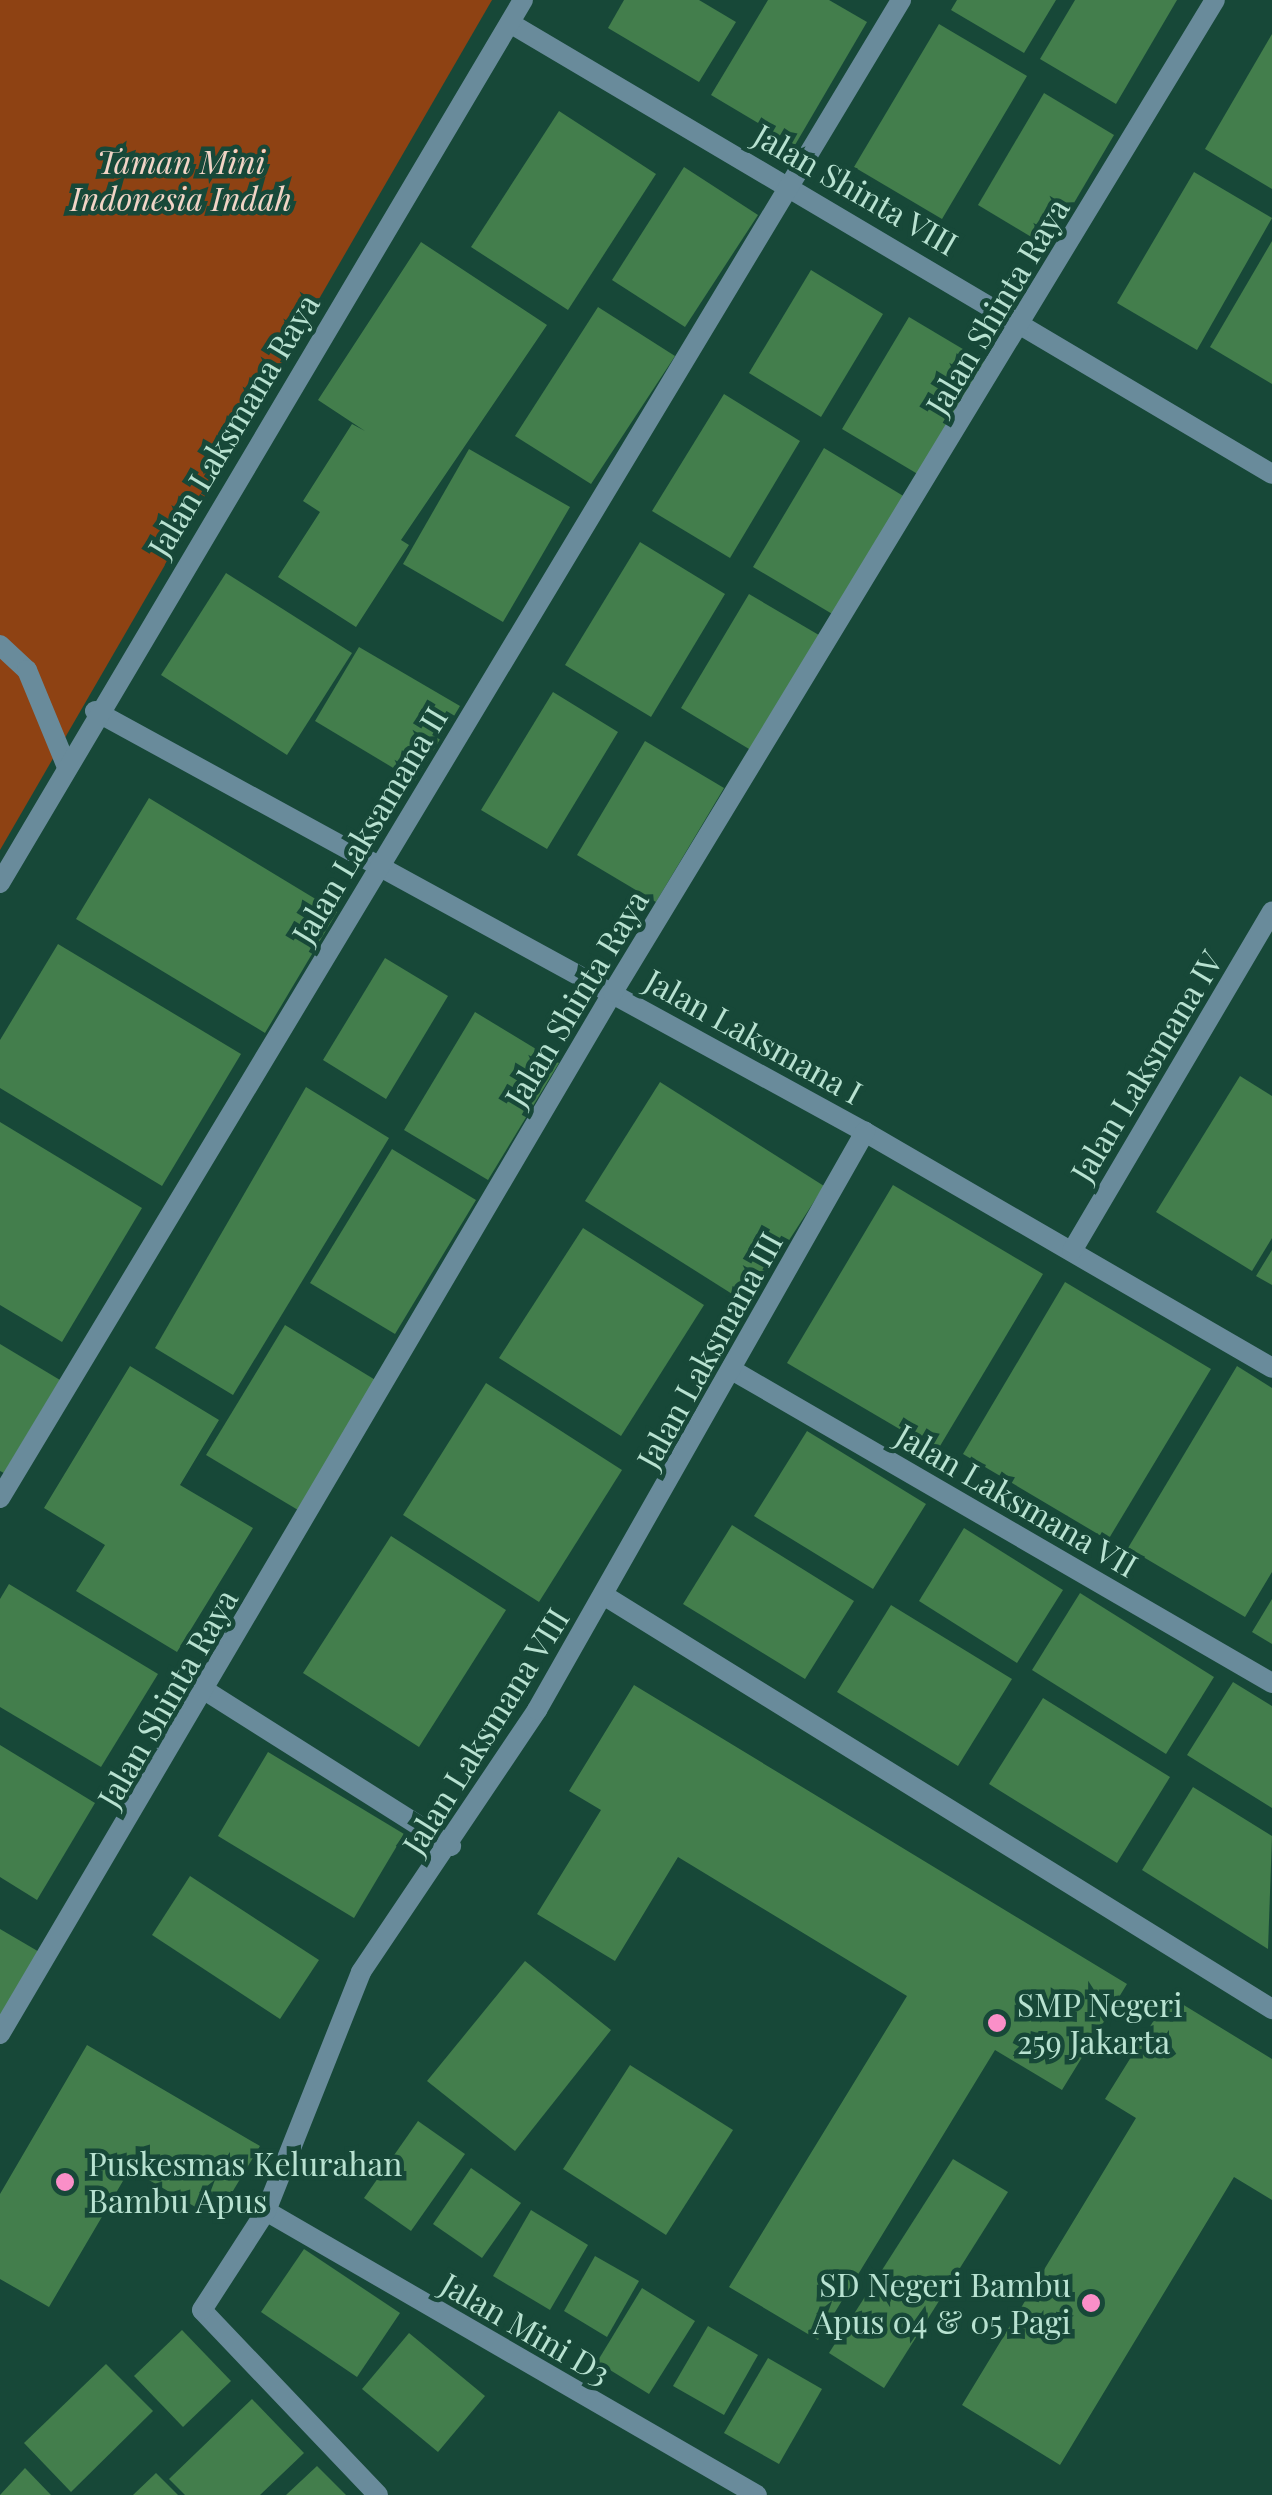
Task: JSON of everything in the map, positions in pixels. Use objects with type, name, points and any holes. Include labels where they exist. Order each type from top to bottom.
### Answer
[{"type":"street","name":"Jalan Laksmana Raya","points":[[0,883],[96,711],[524,0]]},
{"type":"street","name":"Jalan Laksamana II","points":[[0,1498],[378,867],[794,187],[901,0]]},
{"type":"street","name":"Jalan Shinta Raya","points":[[0,2034],[206,1691],[613,992],[1024,322],[1215,0]]},
{"type":"street","name":"Jalan Shinta VIII","points":[[510,23],[1270,469]]},
{"type":"street","points":[[0,645],[26,670],[67,767]]},
{"type":"street","name":"Jalan Laksmana I","points":[[96,711],[864,1132],[1272,1368]]},
{"type":"street","name":"Jalan Laksmana IV","points":[[1072,1251],[1272,912]]},
{"type":"street","name":"Jalan Laksmana III","points":[[605,1596],[864,1132]]},
{"type":"street","name":"Jalan Laksmana VII","points":[[732,1370],[1272,1682]]},
{"type":"street","name":"Jalan Laksmana VIII","points":[[378,2495],[202,2310],[266,2210],[361,1972],[451,1846],[605,1596],[1272,2009]]},
{"type":"street","points":[[206,1691],[451,1846]]},
{"type":"street","name":"Jalan Mini D3","points":[[266,2210],[756,2495]]},
{"type":"green space","name":"Taman Mini Indonesia Indah","points":[[0,0],[492,0],[0,850]]},
{"type":"building","points":[[624,0],[699,0],[736,22],[699,82],[608,28]]},
{"type":"building","points":[[768,0],[829,0],[867,22],[795,145],[711,95]]},
{"type":"building","points":[[957,0],[1056,0],[1024,53],[951,10]]},
{"type":"building","points":[[1075,0],[1177,0],[1116,104],[1040,59]]},
{"type":"building","points":[[939,24],[1027,76],[942,219],[854,167]]},
{"type":"building","points":[[1272,34],[1272,189],[1205,149]]},
{"type":"building","points":[[1044,93],[1114,135],[1048,247],[978,205]]},
{"type":"building","points":[[559,111],[656,174],[568,310],[471,247]]},
{"type":"building","points":[[684,167],[758,215],[685,327],[612,280]]},
{"type":"building","points":[[1194,172],[1272,218],[1197,350],[1117,303]]},
{"type":"building","points":[[1272,241],[1272,384],[1210,347]]},
{"type":"building","points":[[421,242],[547,325],[401,540],[409,545],[356,627],[278,577],[320,512],[303,501],[352,424],[365,431],[318,400]]},
{"type":"building","points":[[811,270],[883,314],[821,417],[749,373]]},
{"type":"building","points":[[598,307],[675,356],[591,484],[515,436]]},
{"type":"building","points":[[909,317],[988,364],[921,476],[842,429]]},
{"type":"building","points":[[724,394],[800,441],[730,558],[652,511]]},
{"type":"building","points":[[824,448],[905,497],[834,615],[753,567]]},
{"type":"building","points":[[469,449],[570,507],[503,622],[403,564]]},
{"type":"building","points":[[640,542],[725,594],[651,717],[565,665]]},
{"type":"building","points":[[226,573],[352,653],[287,755],[161,675]]},
{"type":"building","points":[[749,594],[824,638],[754,752],[681,708]]},
{"type":"building","points":[[359,647],[460,706],[415,781],[315,721]]},
{"type":"building","points":[[553,692],[618,732],[547,849],[481,810]]},
{"type":"building","points":[[645,741],[724,788],[656,902],[577,855]]},
{"type":"building","points":[[149,798],[337,912],[265,1033],[76,919]]},
{"type":"building","points":[[58,944],[241,1054],[162,1186],[0,1088],[0,1040]]},
{"type":"building","points":[[385,958],[448,996],[386,1099],[323,1060]]},
{"type":"building","points":[[475,1012],[559,1063],[488,1180],[404,1130]]},
{"type":"building","points":[[1240,1076],[1272,1096],[1272,1238],[1252,1271],[1156,1212]]},
{"type":"building","points":[[660,1082],[824,1186],[748,1304],[585,1201]]},
{"type":"building","points":[[306,1087],[389,1138],[233,1395],[155,1348]]},
{"type":"building","points":[[0,1122],[142,1208],[62,1342],[0,1305]]},
{"type":"building","points":[[392,1149],[476,1200],[395,1334],[310,1283]]},
{"type":"building","points":[[893,1185],[1043,1274],[937,1451],[787,1363]]},
{"type":"building","points":[[583,1228],[704,1305],[621,1436],[499,1358]]},
{"type":"building","points":[[1272,1250],[1272,1285],[1256,1276]]},
{"type":"building","points":[[1065,1282],[1211,1369],[1108,1540],[963,1454]]},
{"type":"building","points":[[285,1325],[377,1381],[298,1510],[206,1455]]},
{"type":"building","points":[[0,1344],[60,1380],[4,1473],[0,1471]]},
{"type":"building","points":[[130,1366],[219,1420],[180,1485],[253,1528],[177,1652],[76,1591],[105,1545],[44,1508]]},
{"type":"building","points":[[1237,1366],[1272,1388],[1272,1572],[1245,1617],[1128,1548]]},
{"type":"building","points":[[486,1383],[622,1470],[539,1602],[403,1515]]},
{"type":"building","points":[[807,1431],[926,1504],[873,1589],[754,1516]]},
{"type":"building","points":[[732,1525],[854,1601],[805,1679],[683,1604]]},
{"type":"building","points":[[964,1528],[1063,1590],[1017,1663],[919,1601]]},
{"type":"building","points":[[391,1536],[506,1610],[419,1747],[303,1673]]},
{"type":"building","points":[[9,1584],[158,1674],[101,1767],[0,1707],[0,1599]]},
{"type":"building","points":[[1080,1593],[1214,1677],[1166,1754],[1032,1670]]},
{"type":"building","points":[[1272,1599],[1272,1644],[1252,1632]]},
{"type":"building","points":[[891,1605],[1012,1679],[958,1766],[837,1692]]},
{"type":"building","points":[[1233,1682],[1272,1706],[1272,1808],[1187,1755]]},
{"type":"building","name":"SMP Negeri 259 Jakarta","points":[[634,1685],[1127,1984],[1062,2090],[995,2050],[818,2340],[729,2287],[907,1996],[678,1857],[615,1961],[537,1914],[601,1810],[569,1791]]},
{"type":"building","points":[[1043,1698],[1170,1777],[1117,1863],[989,1784]]},
{"type":"building","points":[[0,1745],[95,1803],[37,1900],[0,1877]]},
{"type":"building","points":[[268,1752],[404,1834],[354,1918],[218,1836]]},
{"type":"building","points":[[1193,1787],[1272,1836],[1268,1949],[1142,1870]]},
{"type":"building","points":[[190,1876],[319,1960],[280,2019],[152,1935]]},
{"type":"building","points":[[0,1929],[41,1953],[0,2020]]},
{"type":"building","points":[[525,1961],[611,2030],[515,2151],[427,2081]]},
{"type":"building","name":"SD Negeri Bambu Apus 04 & 05 Pagi","points":[[1169,1996],[1272,2059],[1272,2200],[1234,2177],[1060,2465],[962,2405],[1136,2118],[1105,2099]]},
{"type":"building","name":"Puskesmas Kelurahan Bambu Apus","points":[[87,2045],[260,2146],[216,2219],[130,2169],[49,2307],[0,2279],[0,2194]]},
{"type":"building","points":[[630,2065],[733,2130],[666,2235],[563,2169]]},
{"type":"building","points":[[418,2121],[465,2154],[411,2231],[364,2198]]},
{"type":"building","points":[[953,2159],[1008,2192],[884,2388],[829,2353]]},
{"type":"building","points":[[471,2168],[521,2203],[482,2258],[433,2224]]},
{"type":"building","points":[[531,2210],[588,2245],[550,2310],[493,2276]]},
{"type":"building","points":[[304,2249],[400,2313],[357,2377],[261,2312]]},
{"type":"building","points":[[595,2256],[639,2281],[607,2337],[564,2311]]},
{"type":"building","points":[[642,2288],[695,2321],[649,2394],[597,2362]]},
{"type":"building","points":[[708,2326],[758,2355],[724,2415],[673,2386]]},
{"type":"building","points":[[182,2330],[231,2381],[183,2427],[134,2376]]},
{"type":"building","points":[[409,2333],[485,2396],[438,2452],[362,2389]]},
{"type":"building","points":[[768,2358],[822,2389],[779,2464],[724,2433]]},
{"type":"building","points":[[106,2364],[153,2411],[71,2492],[24,2443]]},
{"type":"building","points":[[252,2399],[304,2453],[260,2495],[185,2495],[169,2479]]},
{"type":"building","points":[[317,2466],[346,2495],[286,2495]]},
{"type":"building","points":[[25,2468],[51,2495],[0,2495]]},
{"type":"building","points":[[156,2473],[178,2495],[133,2495]]},
{"type":"place","name":"SMP Negeri 259 Jakarta","points":[[997,2023]]},
{"type":"place","name":"Puskesmas Kelurahan Bambu Apus","points":[[65,2182]]},
{"type":"place","name":"SD Negeri Bambu Apus 04 & 05 Pagi","points":[[1091,2303]]}]
